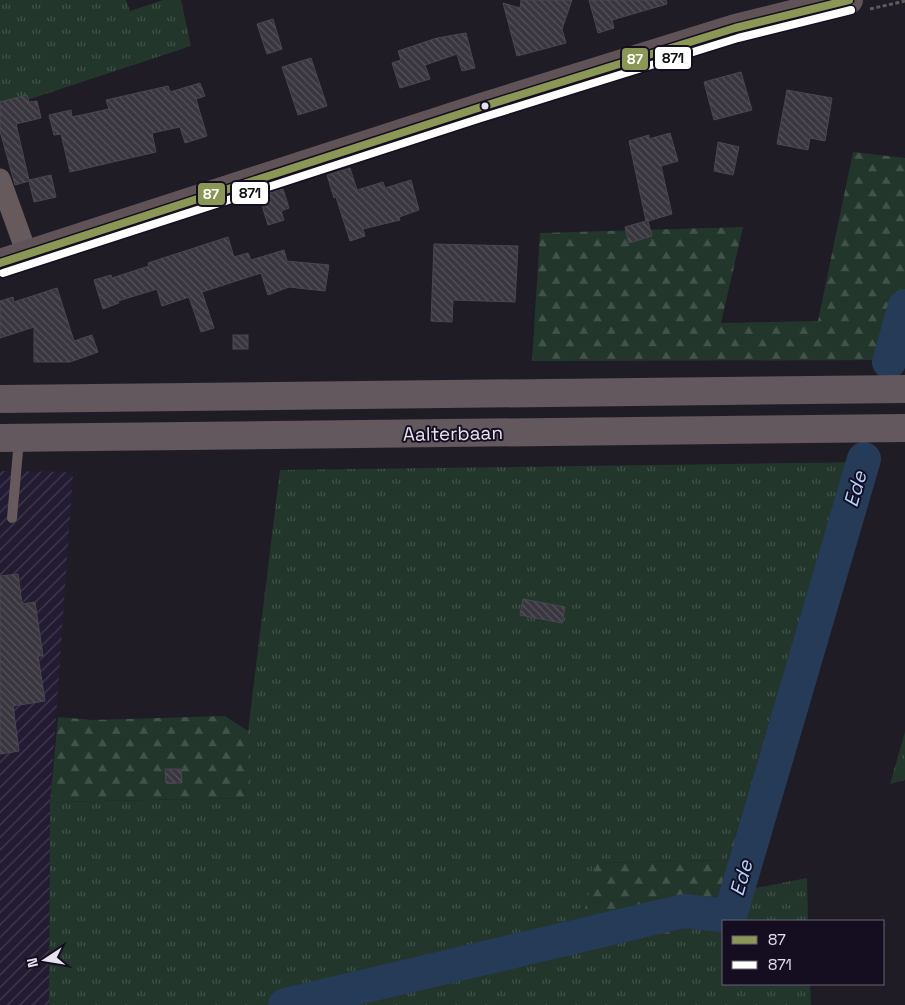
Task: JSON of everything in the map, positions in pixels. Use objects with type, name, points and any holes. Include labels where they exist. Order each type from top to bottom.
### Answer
[{"type":"highway","name":"Aalterbaan","points":[[0,399],[905,389]]},
{"type":"highway","name":"Aalterbaan","points":[[10,438],[905,428]]},
{"type":"street","points":[[0,263],[468,111],[725,31],[849,0]]},
{"type":"street","points":[[0,179],[27,254]]},
{"type":"lane","points":[[10,438],[12,518]]},
{"type":"shaded area","points":[[0,471],[73,472],[50,802],[49,1005],[0,1005]]},
{"type":"green space","points":[[0,0],[126,0],[130,11],[163,0],[181,0],[191,46],[0,109]]},
{"type":"green space","points":[[853,152],[905,158],[905,337],[900,360],[532,361],[540,233],[743,227],[721,323],[818,321]]},
{"type":"green space","points":[[872,462],[840,569],[818,564],[727,860],[597,863],[611,932],[643,927],[668,935],[676,920],[738,914],[745,890],[807,878],[808,920],[722,920],[722,985],[810,985],[811,1005],[49,1005],[50,802],[248,798],[248,731],[280,470]]},
{"type":"green space","points":[[818,563],[840,569],[738,914],[676,920],[668,935],[643,927],[611,932],[607,940],[595,942],[583,939],[582,919],[597,863],[727,860]]},
{"type":"green space","points":[[225,716],[248,731],[248,798],[50,802],[58,717],[93,720]]},
{"type":"green space","points":[[905,732],[905,780],[890,784]]},
{"type":"building","points":[[521,0],[572,0],[562,29],[566,43],[517,56],[503,3],[520,8]]},
{"type":"building","points":[[589,0],[666,0],[667,4],[612,20],[614,28],[598,33]]},
{"type":"building","points":[[273,19],[282,49],[267,54],[257,24]]},
{"type":"building","points":[[466,33],[475,68],[462,71],[457,54],[425,65],[430,79],[400,88],[392,63],[401,60],[398,51],[437,38]]},
{"type":"building","points":[[311,58],[327,106],[298,115],[282,67]]},
{"type":"building","points":[[741,72],[752,110],[714,120],[704,82]]},
{"type":"building","points":[[200,83],[205,96],[196,99],[207,136],[185,143],[180,127],[152,133],[156,152],[70,172],[61,134],[54,135],[49,115],[71,110],[72,117],[109,109],[106,100],[168,86],[170,92]]},
{"type":"building","points":[[787,90],[832,98],[825,141],[810,138],[808,150],[777,144]]},
{"type":"building","points":[[27,95],[29,102],[37,101],[41,118],[16,124],[29,180],[51,175],[56,197],[34,202],[29,181],[15,185],[0,131],[0,102]]},
{"type":"building","points":[[670,133],[678,161],[661,166],[672,214],[648,221],[652,236],[629,243],[625,227],[646,221],[629,141],[649,135],[649,139]]},
{"type":"building","points":[[718,142],[739,147],[733,175],[714,171]]},
{"type":"building","points":[[350,168],[357,190],[383,182],[385,188],[411,180],[419,210],[399,217],[400,220],[363,229],[365,236],[350,241],[327,175]]},
{"type":"building","points":[[283,189],[289,208],[281,211],[284,220],[268,225],[259,196]]},
{"type":"building","points":[[228,237],[234,257],[248,253],[251,260],[284,250],[287,261],[329,265],[325,291],[289,287],[268,295],[261,273],[202,292],[214,328],[201,332],[189,297],[162,306],[157,289],[118,301],[119,303],[103,309],[94,280],[111,275],[112,278],[149,266],[148,263]]},
{"type":"building","points":[[434,244],[518,246],[515,302],[453,300],[452,322],[431,321]]},
{"type":"building","points":[[57,288],[74,341],[92,335],[98,352],[70,362],[34,362],[34,327],[0,338],[0,301],[13,297],[14,302]]},
{"type":"building","points":[[233,335],[248,335],[248,349],[233,349]]},
{"type":"building","points":[[18,574],[22,604],[35,602],[43,656],[38,656],[45,701],[13,706],[19,751],[0,754],[0,576]]},
{"type":"building","points":[[523,599],[565,607],[562,623],[520,615]]},
{"type":"building","points":[[165,769],[181,769],[182,783],[166,783]]},
{"type":"waterway","name":"Ede","points":[[889,362],[905,306]]},
{"type":"waterway","name":"Ede","points":[[285,1005],[684,911],[730,916],[864,459]]},
{"type":"transit line","name":"87","points":[[0,263],[478,108],[735,28],[849,0]]},
{"type":"transit line","name":"871","points":[[3,273],[481,118],[738,38],[851,10]]}]
